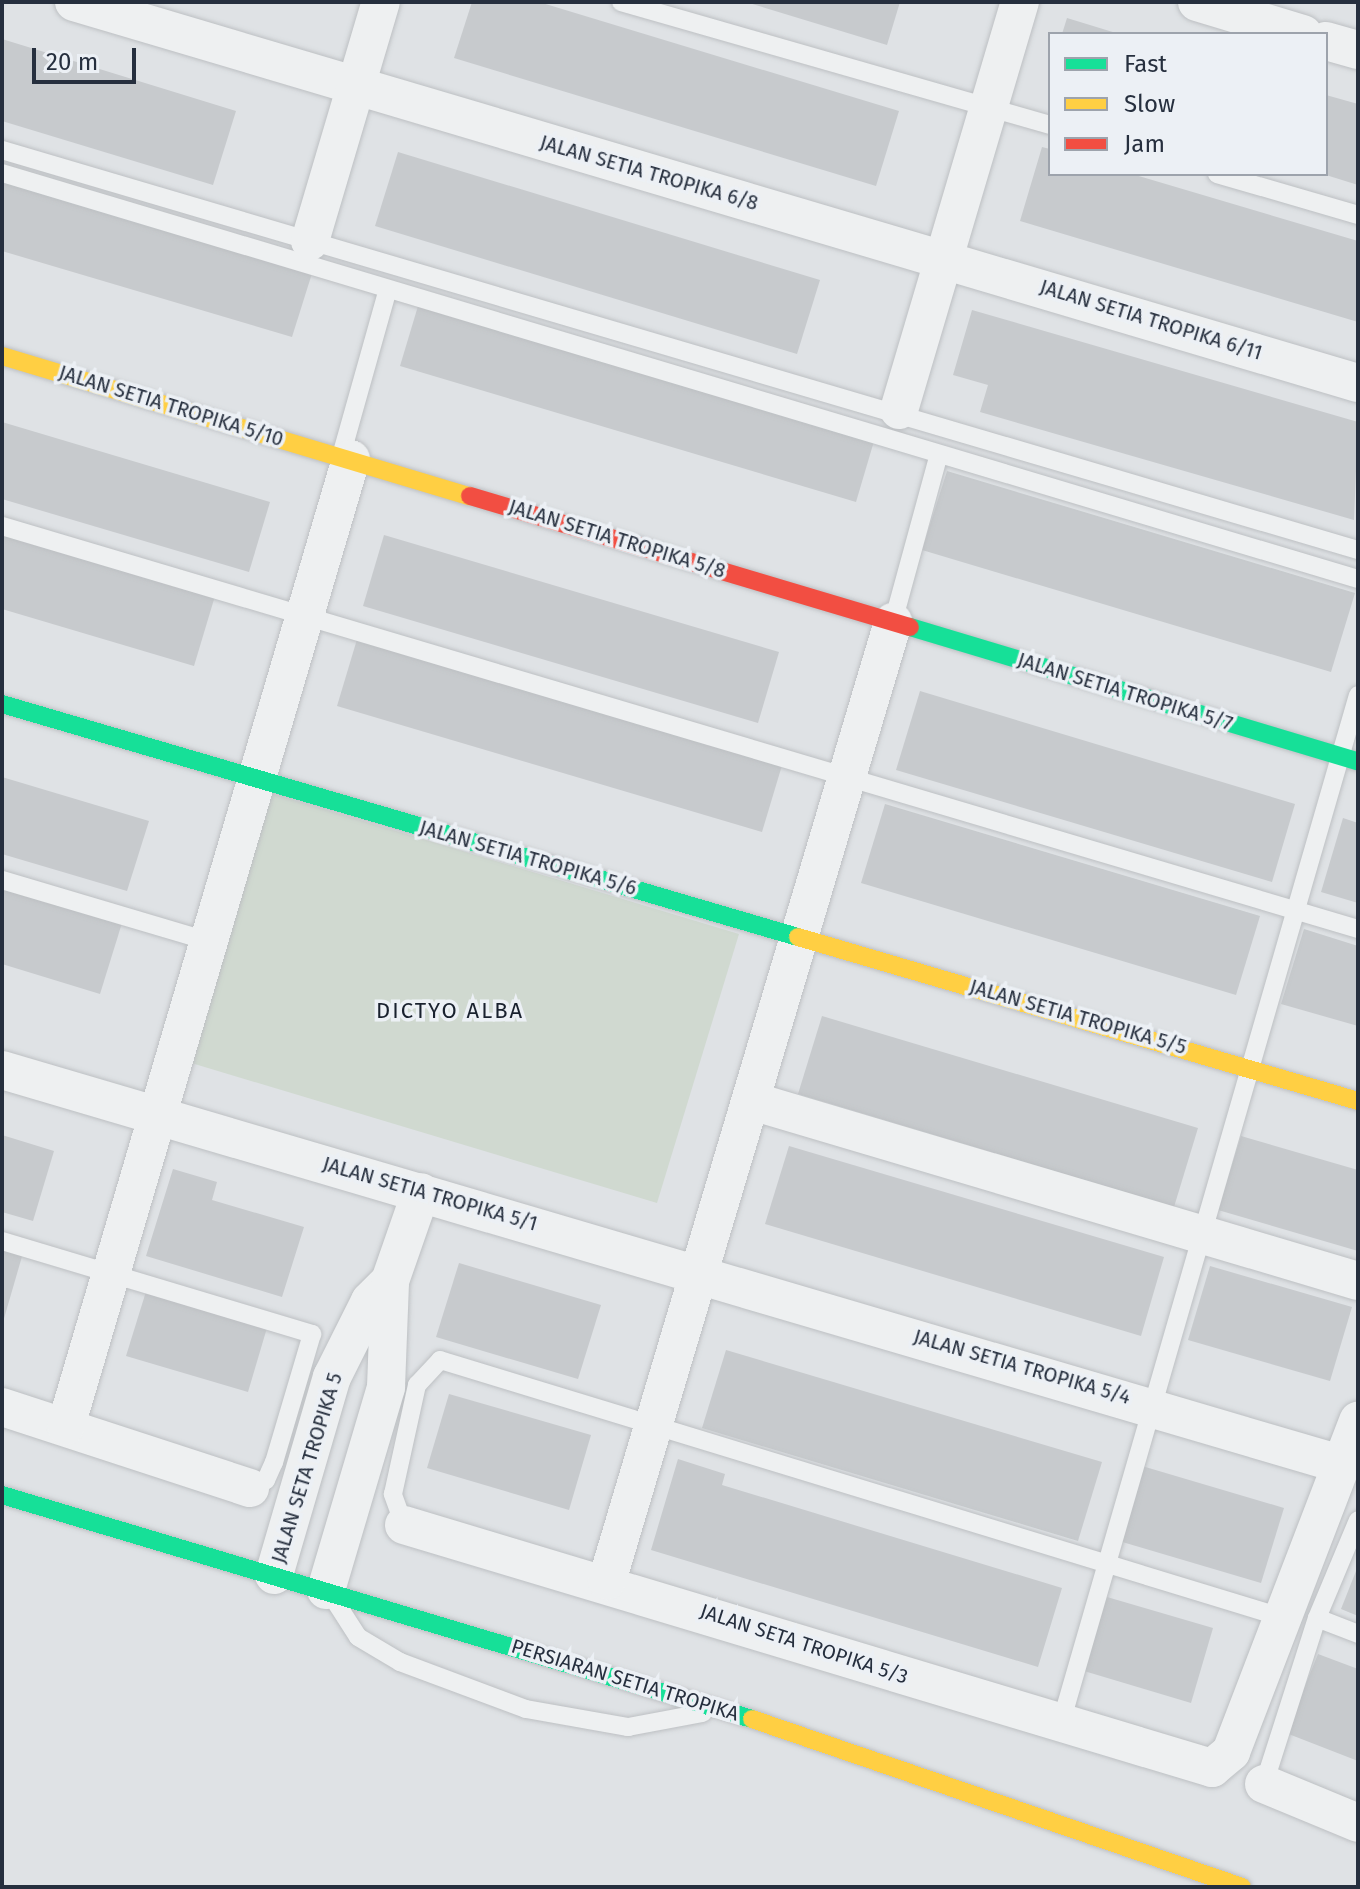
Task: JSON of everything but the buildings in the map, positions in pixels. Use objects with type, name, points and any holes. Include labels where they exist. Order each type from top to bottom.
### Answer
[{"type":"street","name":"JALAN SETIA TROPIKA 6/8","points":[[74,2],[355,89],[944,257]]},
{"type":"street","points":[[310,241],[381,2]]},
{"type":"street","points":[[899,410],[1020,2]]},
{"type":"street","points":[[1197,2],[1296,32]]},
{"type":"street","points":[[1328,42],[1358,50]]},
{"type":"street","name":"JALAN SETIA TROPIKA 6/11","points":[[944,257],[1358,383]]},
{"type":"street","name":"JALAN SETIA TROPIKA 5/10","points":[[2,356],[346,458]]},
{"type":"street","points":[[66,1426],[114,1273],[208,941],[306,618],[346,458]]},
{"type":"street","name":"JALAN SETIA TROPIKA 5/8","points":[[346,458],[893,622]]},
{"type":"street","points":[[607,1581],[702,1273],[798,935],[893,622]]},
{"type":"street","name":"JALAN SETIA TROPIKA 5/7","points":[[893,622],[1349,758]]},
{"type":"street","name":"JALAN SETIA TROPIKA 5/6","points":[[2,704],[258,781],[798,935]]},
{"type":"street","name":"JALAN SETIA TROPIKA 5/5","points":[[798,935],[1358,1101]]},
{"type":"street","name":"JALAN SETIA TROPIKA 5/1","points":[[2,1070],[702,1273]]},
{"type":"street","points":[[752,1101],[1358,1281]]},
{"type":"street","name":"JALAN SETA TROPIKA 5","points":[[328,1591],[386,1387],[390,1281],[421,1192]]},
{"type":"street","name":"JALAN SETIA TROPIKA 5/4","points":[[702,1273],[1152,1405],[1340,1464]]},
{"type":"street","name":"JALAN SETA TROPIKA 5","points":[[274,1575],[332,1377],[370,1301],[390,1281]]},
{"type":"street","points":[[2,1407],[250,1488]]},
{"type":"street","points":[[1299,1617],[1340,1464],[1358,1421]]},
{"type":"street","name":"PERSIARAN SETIA TROPIKA","points":[[2,1495],[721,1708],[1242,1887]]},
{"type":"street","name":"JALAN SETA TROPIKA 5/3","points":[[404,1525],[607,1581],[1060,1727],[1203,1768],[1231,1752],[1299,1617]]},
{"type":"street","points":[[1264,1784],[1358,1823]]},
{"type":"lane","points":[[621,2],[1048,124]]},
{"type":"lane","points":[[2,150],[899,410],[1358,550]]},
{"type":"lane","points":[[2,173],[1358,579]]},
{"type":"lane","points":[[1224,176],[1358,215]]},
{"type":"lane","points":[[346,458],[388,289]]},
{"type":"lane","points":[[893,622],[939,454]]},
{"type":"lane","points":[[2,526],[306,618],[847,774],[1358,929]]},
{"type":"lane","points":[[1060,1727],[1249,1067],[1296,911],[1349,758],[1358,695]]},
{"type":"lane","points":[[2,880],[208,941]]},
{"type":"lane","points":[[2,1241],[312,1334],[274,1462],[266,1480],[250,1488]]},
{"type":"lane","points":[[404,1525],[393,1494],[417,1385],[440,1360],[1105,1564],[1358,1634]]},
{"type":"lane","points":[[1264,1784],[1299,1617],[1358,1520]]},
{"type":"lane","points":[[328,1591],[358,1637],[400,1662],[526,1709],[628,1727],[721,1708]]},
{"type":"shaded area","name":"DICTYO ALBA","points":[[270,793],[739,934],[657,1203],[188,1062]]},
{"type":"traffic: fast","points":[[910,627],[1358,761]]},
{"type":"traffic: fast","points":[[2,704],[798,937]]},
{"type":"traffic: fast","points":[[2,1495],[752,1719]]},
{"type":"traffic: slow","points":[[2,356],[470,496]]},
{"type":"traffic: slow","points":[[798,937],[1358,1101]]},
{"type":"traffic: slow","points":[[752,1719],[1242,1887]]},
{"type":"traffic: jam","points":[[470,496],[910,627]]},
{"type":"district","name":"DICTYO ALBA","points":[[450,1011]]}]
